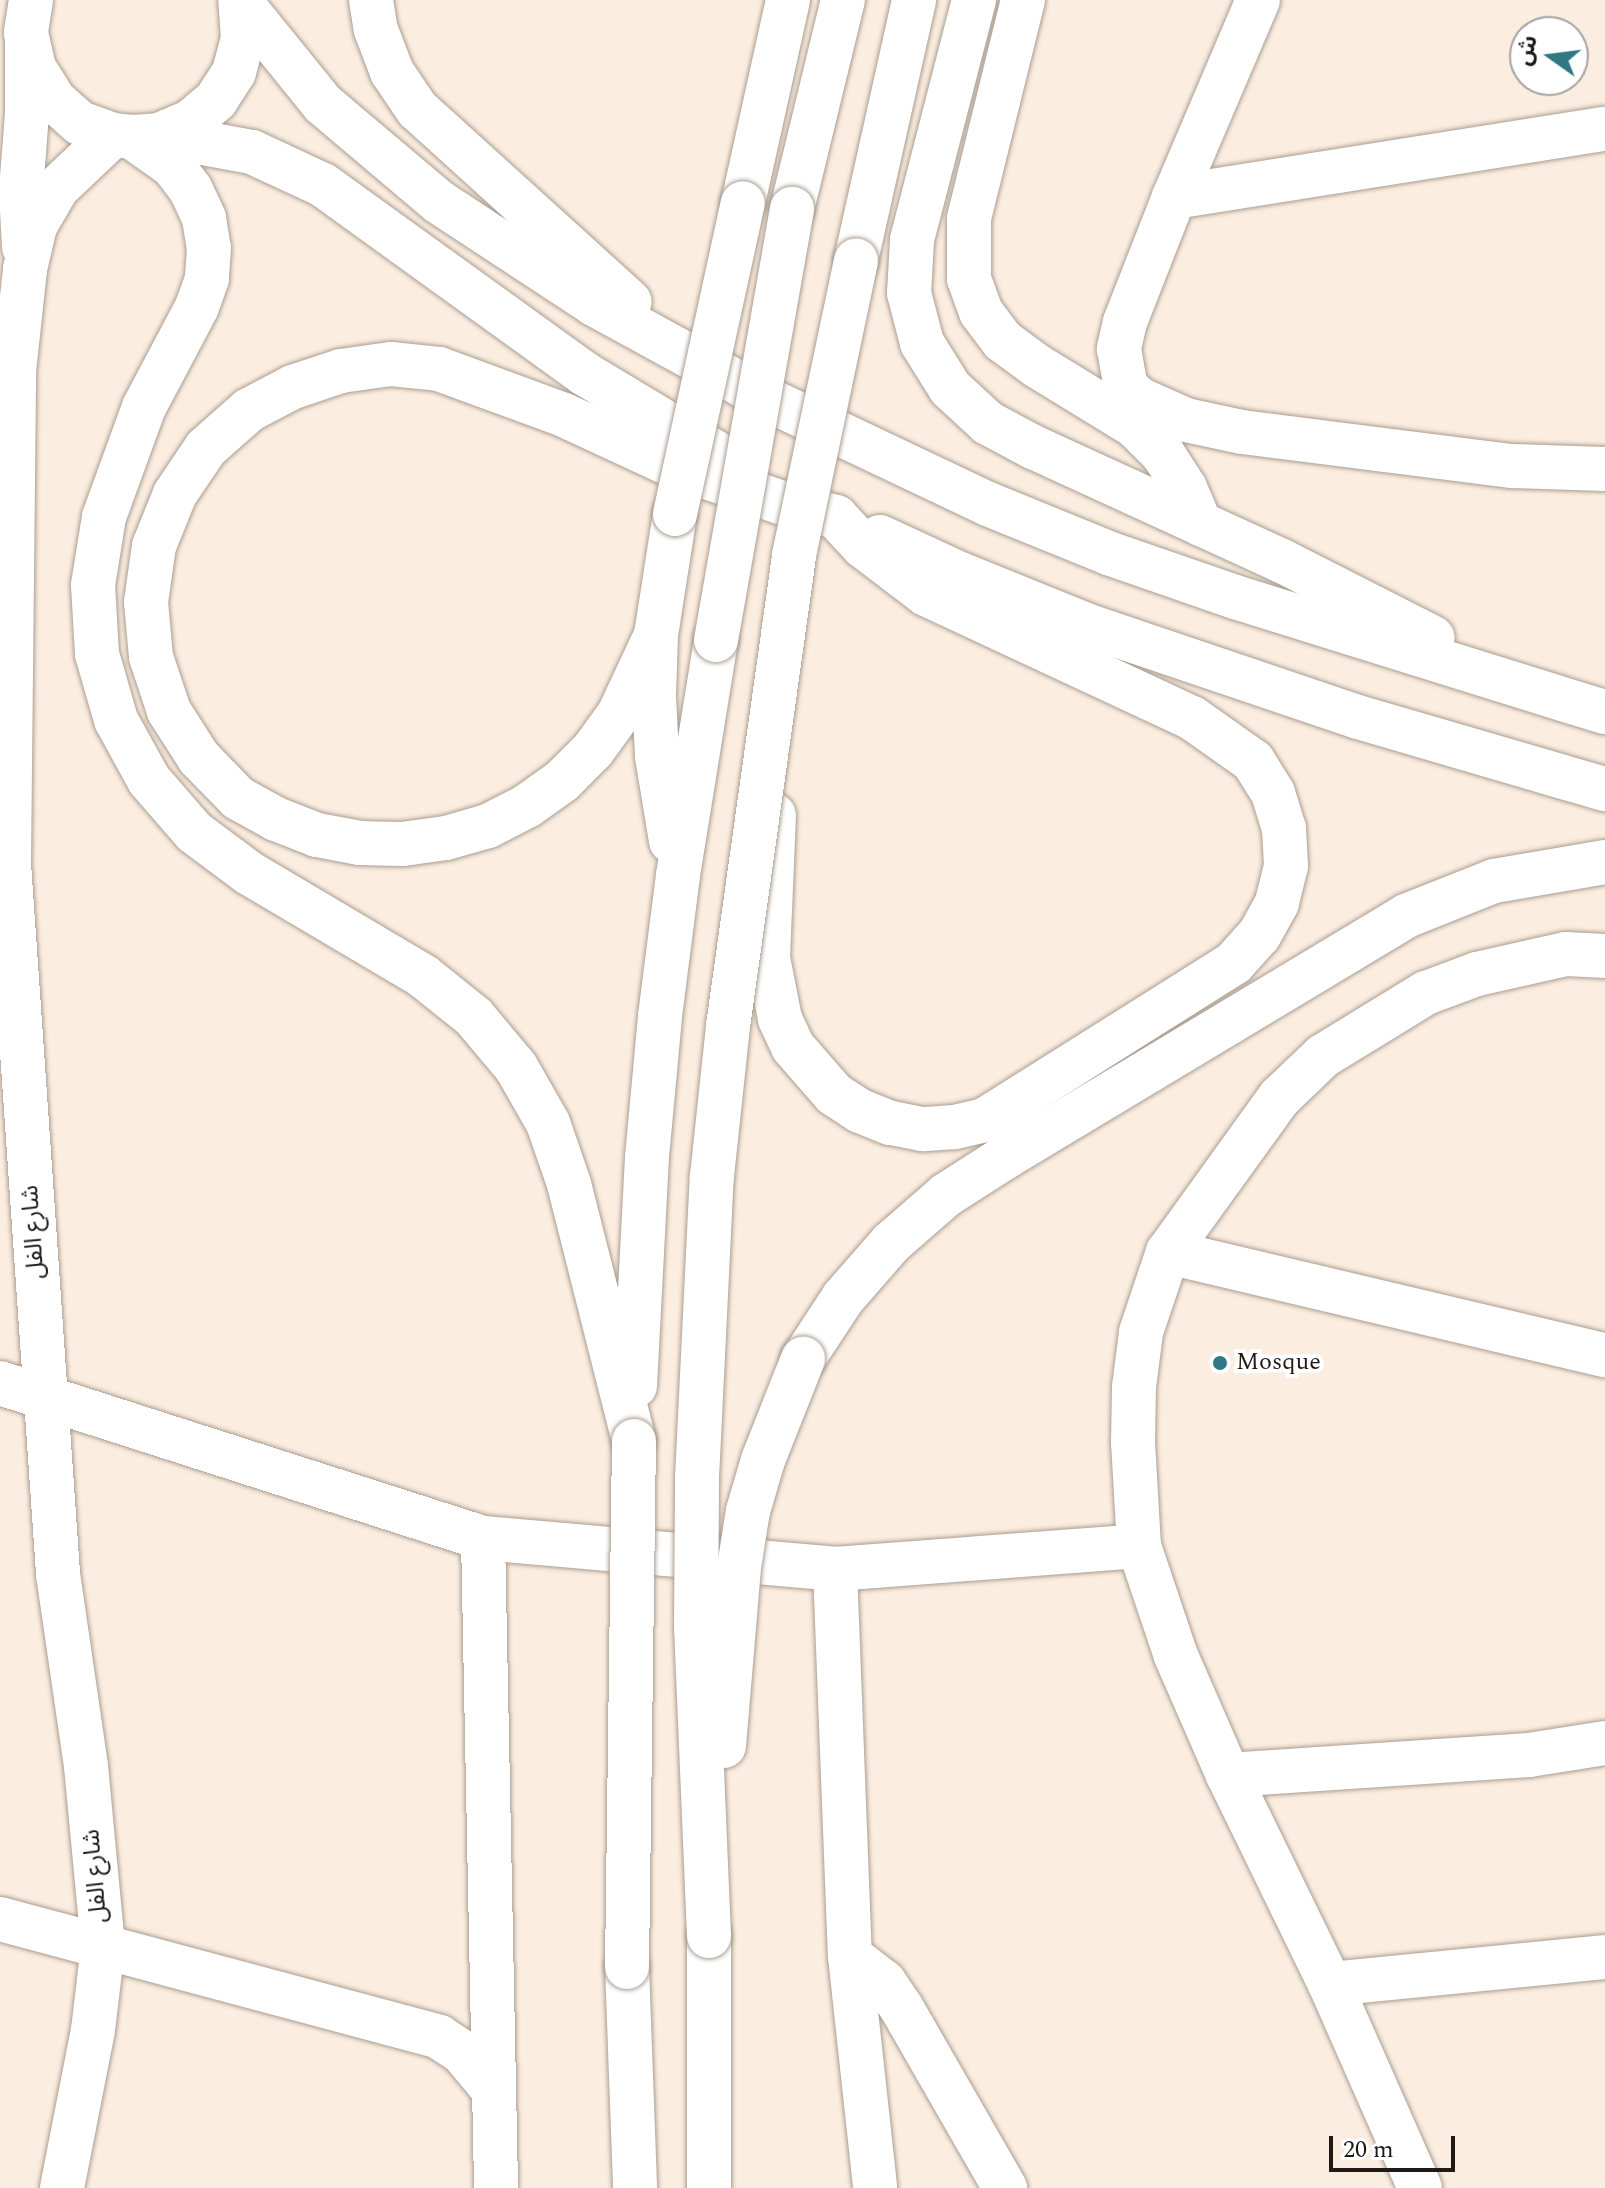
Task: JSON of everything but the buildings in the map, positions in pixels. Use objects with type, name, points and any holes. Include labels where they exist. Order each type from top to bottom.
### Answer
[{"type":"main road","points":[[371,0],[376,30],[392,72],[417,109],[616,289],[675,351]]},
{"type":"main road","points":[[678,875],[657,756],[656,635],[675,514],[788,0]]},
{"type":"main road","points":[[635,2188],[627,1967],[634,1441],[647,1157],[678,875],[716,640],[792,209],[843,0]]},
{"type":"main road","points":[[709,2188],[709,1936],[696,1629],[702,1327],[728,1026],[794,555],[914,0]]},
{"type":"main road","points":[[974,0],[912,240],[909,293],[922,343],[950,388],[988,423],[1364,601],[1523,687]]},
{"type":"main road","points":[[1023,0],[969,219],[969,279],[981,312],[1003,341],[1037,366],[1135,426],[1163,454],[1185,488],[1200,524]]},
{"type":"main road","points":[[1258,0],[1174,197],[1125,322],[1119,349],[1119,368],[1126,387],[1139,399],[1186,420],[1284,439],[1513,466],[1605,469]]},
{"type":"main road","points":[[241,2],[323,104],[439,202],[516,255],[675,351],[988,504],[1111,554],[1605,712]]},
{"type":"main road","points":[[25,269],[35,226],[57,188],[135,136],[190,122],[216,100],[234,72],[243,39],[241,2]]},
{"type":"main road","points":[[28,16],[34,68],[53,99],[80,123],[135,136],[252,152],[323,185],[585,374],[709,449],[836,517],[960,574],[1086,625],[1358,717],[1605,789]]},
{"type":"main road","points":[[25,269],[21,191],[27,113],[28,16]]},
{"type":"main road","points":[[1174,197],[1605,129]]},
{"type":"main road","points":[[135,136],[173,166],[191,190],[204,218],[209,248],[207,279],[197,307],[144,407],[104,517],[94,599],[97,654],[116,720],[149,780],[194,832],[249,873],[423,976],[474,1017],[516,1067],[548,1123],[569,1184],[634,1441]]},
{"type":"main road","name":"شارع الفل","points":[[25,269],[7,369],[4,862],[58,1573],[86,1766],[103,1946],[93,2030],[62,2188]]},
{"type":"main road","points":[[656,635],[619,714],[593,750],[562,781],[527,806],[488,826],[446,838],[403,844],[360,843],[317,835],[276,819],[238,798],[199,758],[169,711],[151,657],[146,602],[154,546],[170,507],[206,448],[249,410],[293,387],[341,371],[391,364],[439,369],[564,415],[676,467],[783,503],[836,517],[863,546],[926,594],[1192,718],[1253,761],[1273,793],[1284,828],[1286,866],[1277,903],[1259,935],[1234,963],[985,1120],[954,1127],[922,1129],[890,1123],[860,1111],[834,1094],[811,1072],[793,1047],[772,989],[768,958],[780,653]]},
{"type":"main road","points":[[709,1936],[739,1567],[748,1511],[763,1460],[803,1359],[843,1298],[891,1243],[946,1195],[1406,916],[1494,881],[1605,862]]},
{"type":"main road","points":[[1420,2188],[1330,1984],[1228,1775],[1176,1656],[1139,1546],[1133,1443],[1134,1387],[1141,1332],[1168,1252],[1279,1098],[1323,1056],[1373,1022],[1426,993],[1477,974],[1566,954],[1605,956]]},
{"type":"main road","points":[[1168,1252],[1605,1355]]},
{"type":"main road","points":[[0,1383],[483,1538],[835,1569],[1139,1546]]},
{"type":"main road","points":[[483,1538],[496,2188]]},
{"type":"main road","points":[[835,1569],[850,1956],[875,2188]]},
{"type":"main road","points":[[1228,1775],[1529,1755],[1605,1743]]},
{"type":"main road","points":[[0,1919],[439,2037],[462,2052],[492,2088]]},
{"type":"main road","points":[[850,1956],[884,1982],[1005,2188]]},
{"type":"main road","points":[[1330,1984],[1605,1957]]},
{"type":"place","name":"Mosque","points":[[1220,1363]]}]
